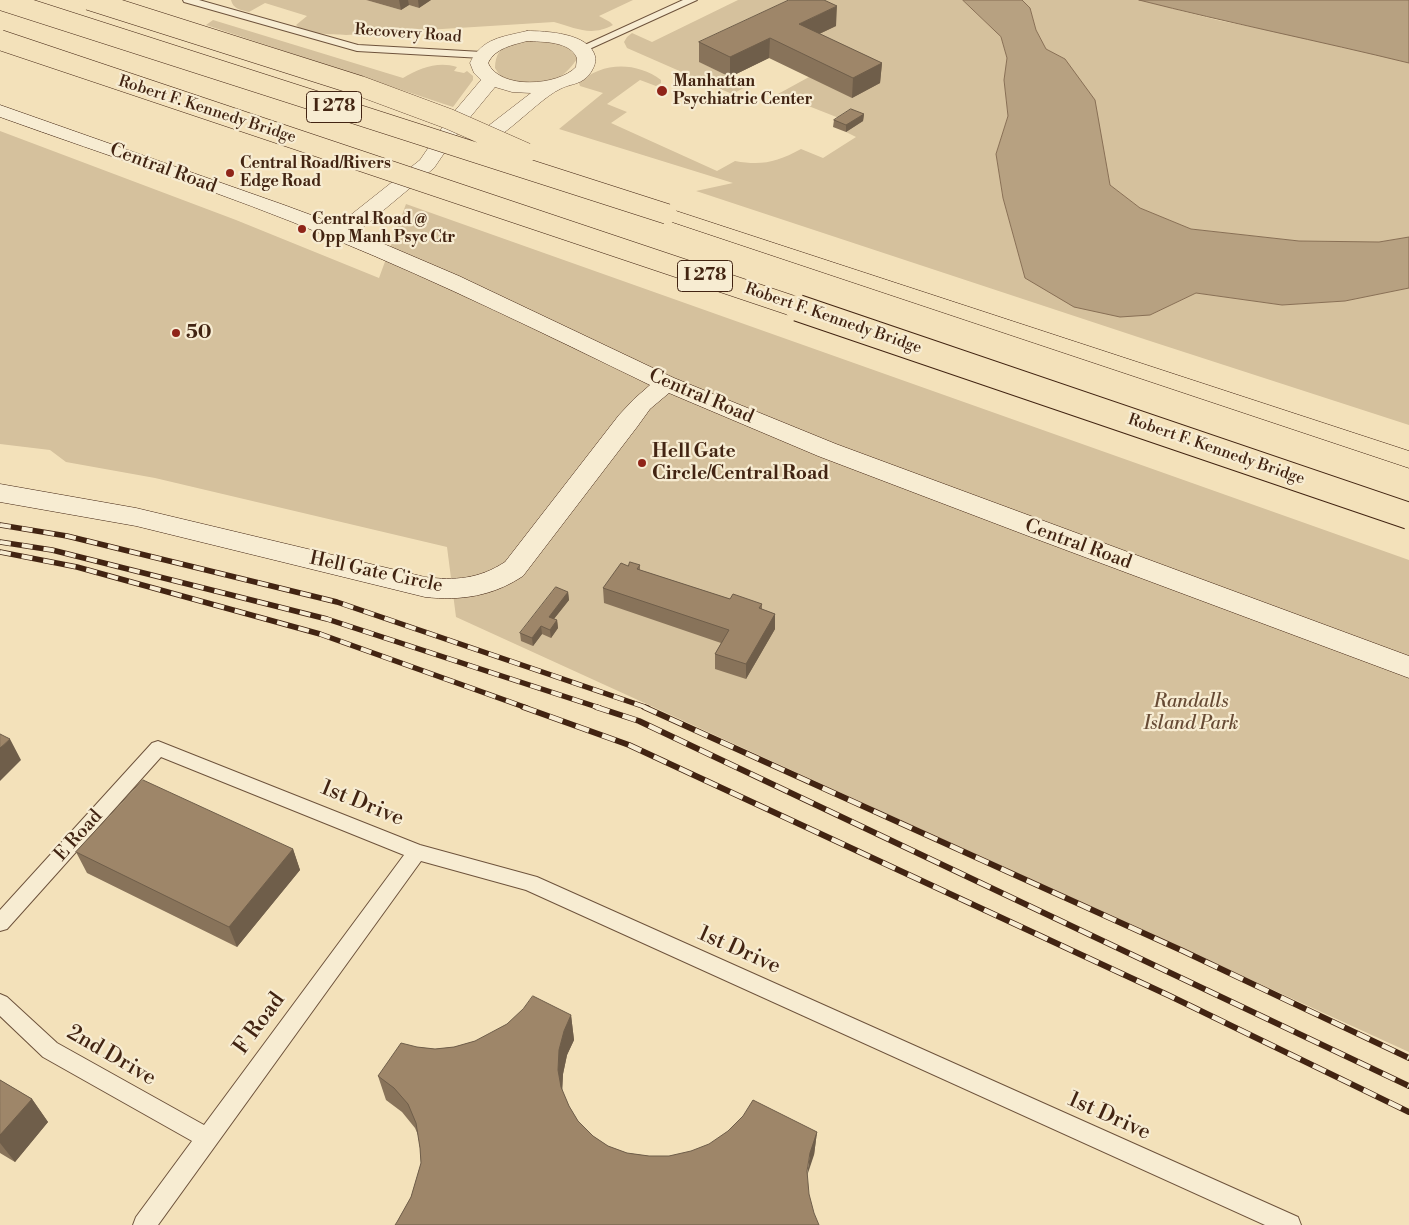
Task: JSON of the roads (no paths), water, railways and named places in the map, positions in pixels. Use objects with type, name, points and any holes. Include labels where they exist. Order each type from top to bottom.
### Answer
[{"type":"highway","name":"I 278","points":[[1,0],[667,214],[1409,460]]},
{"type":"highway","points":[[89,0],[299,66],[448,119],[667,214]]},
{"type":"highway","name":"Robert F. Kennedy Bridge","points":[[0,40],[872,332],[1409,516]]},
{"type":"street","points":[[527,36],[561,39],[581,49],[587,59],[584,68],[577,76],[552,86],[530,89],[512,87],[491,80],[479,69],[479,60],[482,55],[496,44],[527,36]]},
{"type":"street","points":[[426,164],[455,123],[491,80]]},
{"type":"street","points":[[341,234],[426,164],[490,134],[552,86]]},
{"type":"street","name":"Central Road","points":[[0,111],[268,206],[341,234],[452,281],[666,383],[818,447],[924,488],[1409,666]]},
{"type":"street","name":"Hell Gate Circle","points":[[0,493],[136,517],[425,587],[441,590],[472,588],[501,578],[514,569],[628,421],[642,404],[666,383]]},
{"type":"lane","name":"Recovery Road","points":[[188,0],[357,48],[482,55]]},
{"type":"lane","points":[[581,49],[692,0]]},
{"type":"lane","name":"1st Drive","points":[[158,748],[417,852],[530,883],[1290,1225]]},
{"type":"lane","name":"E Road","points":[[0,924],[158,748]]},
{"type":"lane","name":"F Road","points":[[144,1225],[417,852]]},
{"type":"lane","name":"2nd Drive","points":[[0,1003],[50,1050],[208,1138]]},
{"type":"railway","points":[[0,525],[67,536],[337,602],[648,708]]},
{"type":"railway","points":[[0,542],[52,550],[327,619],[600,708]]},
{"type":"railway","points":[[0,552],[77,567],[320,634],[527,708]]},
{"type":"railway","points":[[523,707],[629,745],[1170,996],[1409,1112]]},
{"type":"railway","points":[[596,707],[639,721],[1409,1086]]},
{"type":"railway","points":[[644,707],[1183,951],[1409,1058]]},
{"type":"place","name":"Manhattan Psychiatric Center","points":[[662,91]]},
{"type":"place","name":"Central Road/Rivers Edge Road","points":[[230,173]]},
{"type":"place","name":"Central Road @ Opp Manh Psyc Ctr","points":[[302,229]]},
{"type":"place","name":"50","points":[[176,333]]},
{"type":"place","name":"Hell Gate Circle/Central Road","points":[[642,463]]},
{"type":"park label","name":"Randalls Island Park","points":[[1191,713]]}]
